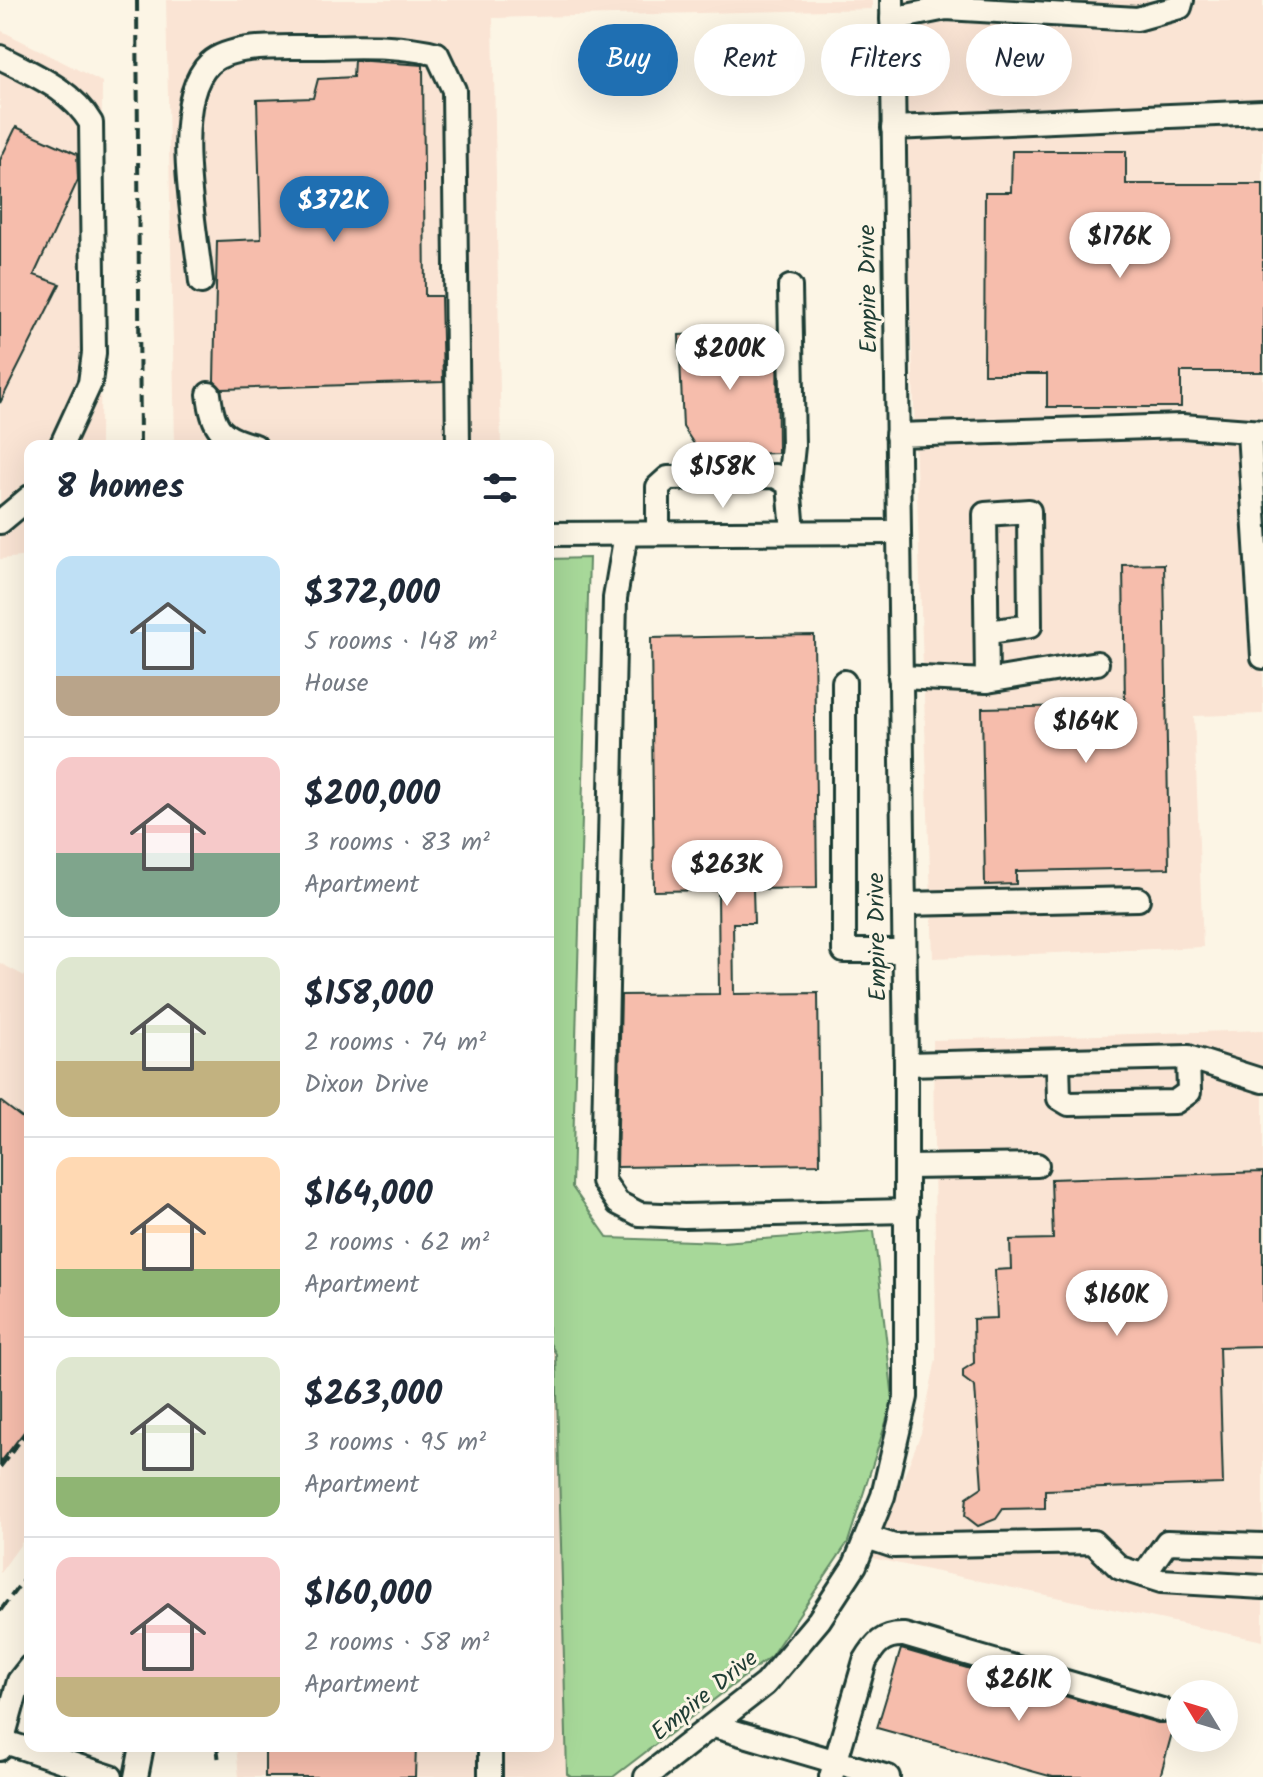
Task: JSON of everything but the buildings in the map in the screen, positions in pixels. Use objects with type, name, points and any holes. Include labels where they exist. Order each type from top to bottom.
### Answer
[{"type":"street","points":[[892,10],[950,3],[1137,19],[1180,7],[1182,0]]},
{"type":"street","name":"Empire Drive","points":[[646,1777],[765,1684],[794,1654],[839,1591],[867,1537],[890,1472],[906,1397],[906,1064],[892,10]]},
{"type":"street","points":[[201,282],[189,158],[189,108],[196,81],[211,62],[227,54],[289,47],[410,47],[437,54],[454,90],[458,440]]},
{"type":"street","points":[[0,57],[80,104],[91,123],[94,353],[90,383],[64,440]]},
{"type":"street","points":[[893,128],[1263,112]]},
{"type":"street","points":[[790,287],[793,446],[789,484],[793,532]]},
{"type":"street","points":[[209,394],[212,421],[222,432],[241,440]]},
{"type":"street","points":[[897,435],[1182,426],[1256,432],[1263,657]]},
{"type":"street","points":[[658,533],[658,487],[668,478],[775,476],[789,484]]},
{"type":"street","points":[[0,522],[24,502]]},
{"type":"street","points":[[987,681],[989,632],[985,514],[1029,511],[1030,626],[989,632]]},
{"type":"street","points":[[554,534],[898,532]]},
{"type":"street","points":[[626,534],[615,598],[603,1181],[618,1203],[639,1214],[684,1216],[907,1211]]},
{"type":"street","points":[[900,677],[987,681],[1097,663]]},
{"type":"street","points":[[844,682],[847,816],[844,951],[904,951]]},
{"type":"street","points":[[904,904],[1138,899]]},
{"type":"street","points":[[906,1064],[1188,1057],[1263,1081]]},
{"type":"street","points":[[1058,1062],[1059,1098],[1069,1104],[1175,1102],[1189,1092],[1188,1057]]},
{"type":"street","points":[[907,1167],[1037,1165]]},
{"type":"street","points":[[867,1537],[894,1546],[1093,1542],[1120,1568],[1161,1581],[1263,1587]]},
{"type":"street","points":[[1144,1575],[1167,1542],[1263,1545]]},
{"type":"street","points":[[833,1769],[865,1661],[873,1646],[893,1635],[904,1635],[1162,1710]]},
{"type":"street","points":[[24,1675],[19,1681],[1,1745],[24,1752]]},
{"type":"street","points":[[714,1726],[833,1769],[888,1777]]},
{"type":"street","points":[[25,1752],[111,1777]]},
{"type":"street","points":[[136,1777],[141,1752]]},
{"type":"street","points":[[490,1752],[490,1777]]},
{"type":"shaded area","points":[[166,0],[872,0],[872,9],[493,18],[501,440],[175,440]]},
{"type":"shaded area","points":[[900,0],[1263,0],[1263,714],[1194,716],[1203,947],[933,958],[903,96],[950,96],[950,24],[901,24]]},
{"type":"shaded area","points":[[0,30],[102,82],[100,440],[24,440],[24,557],[0,559]]},
{"type":"shaded area","points":[[0,963],[24,976],[24,1539],[0,1573]]},
{"type":"shaded area","points":[[1263,1030],[1263,1641],[872,1558],[921,1433],[936,1359],[933,1040]]},
{"type":"shaded area","points":[[554,1350],[567,1773],[571,1777],[239,1777],[237,1752],[554,1752]]},
{"type":"green space","points":[[589,558],[572,1187],[608,1238],[722,1242],[874,1231],[893,1400],[848,1542],[771,1656],[613,1777],[571,1777],[567,1774],[554,1350],[554,559]]},
{"type":"railway","points":[[137,0],[140,440]]},
{"type":"railway","points":[[0,1467],[24,1436]]},
{"type":"railway","points":[[0,1611],[24,1579]]},
{"type":"railway","points":[[218,1752],[219,1762]]}]
